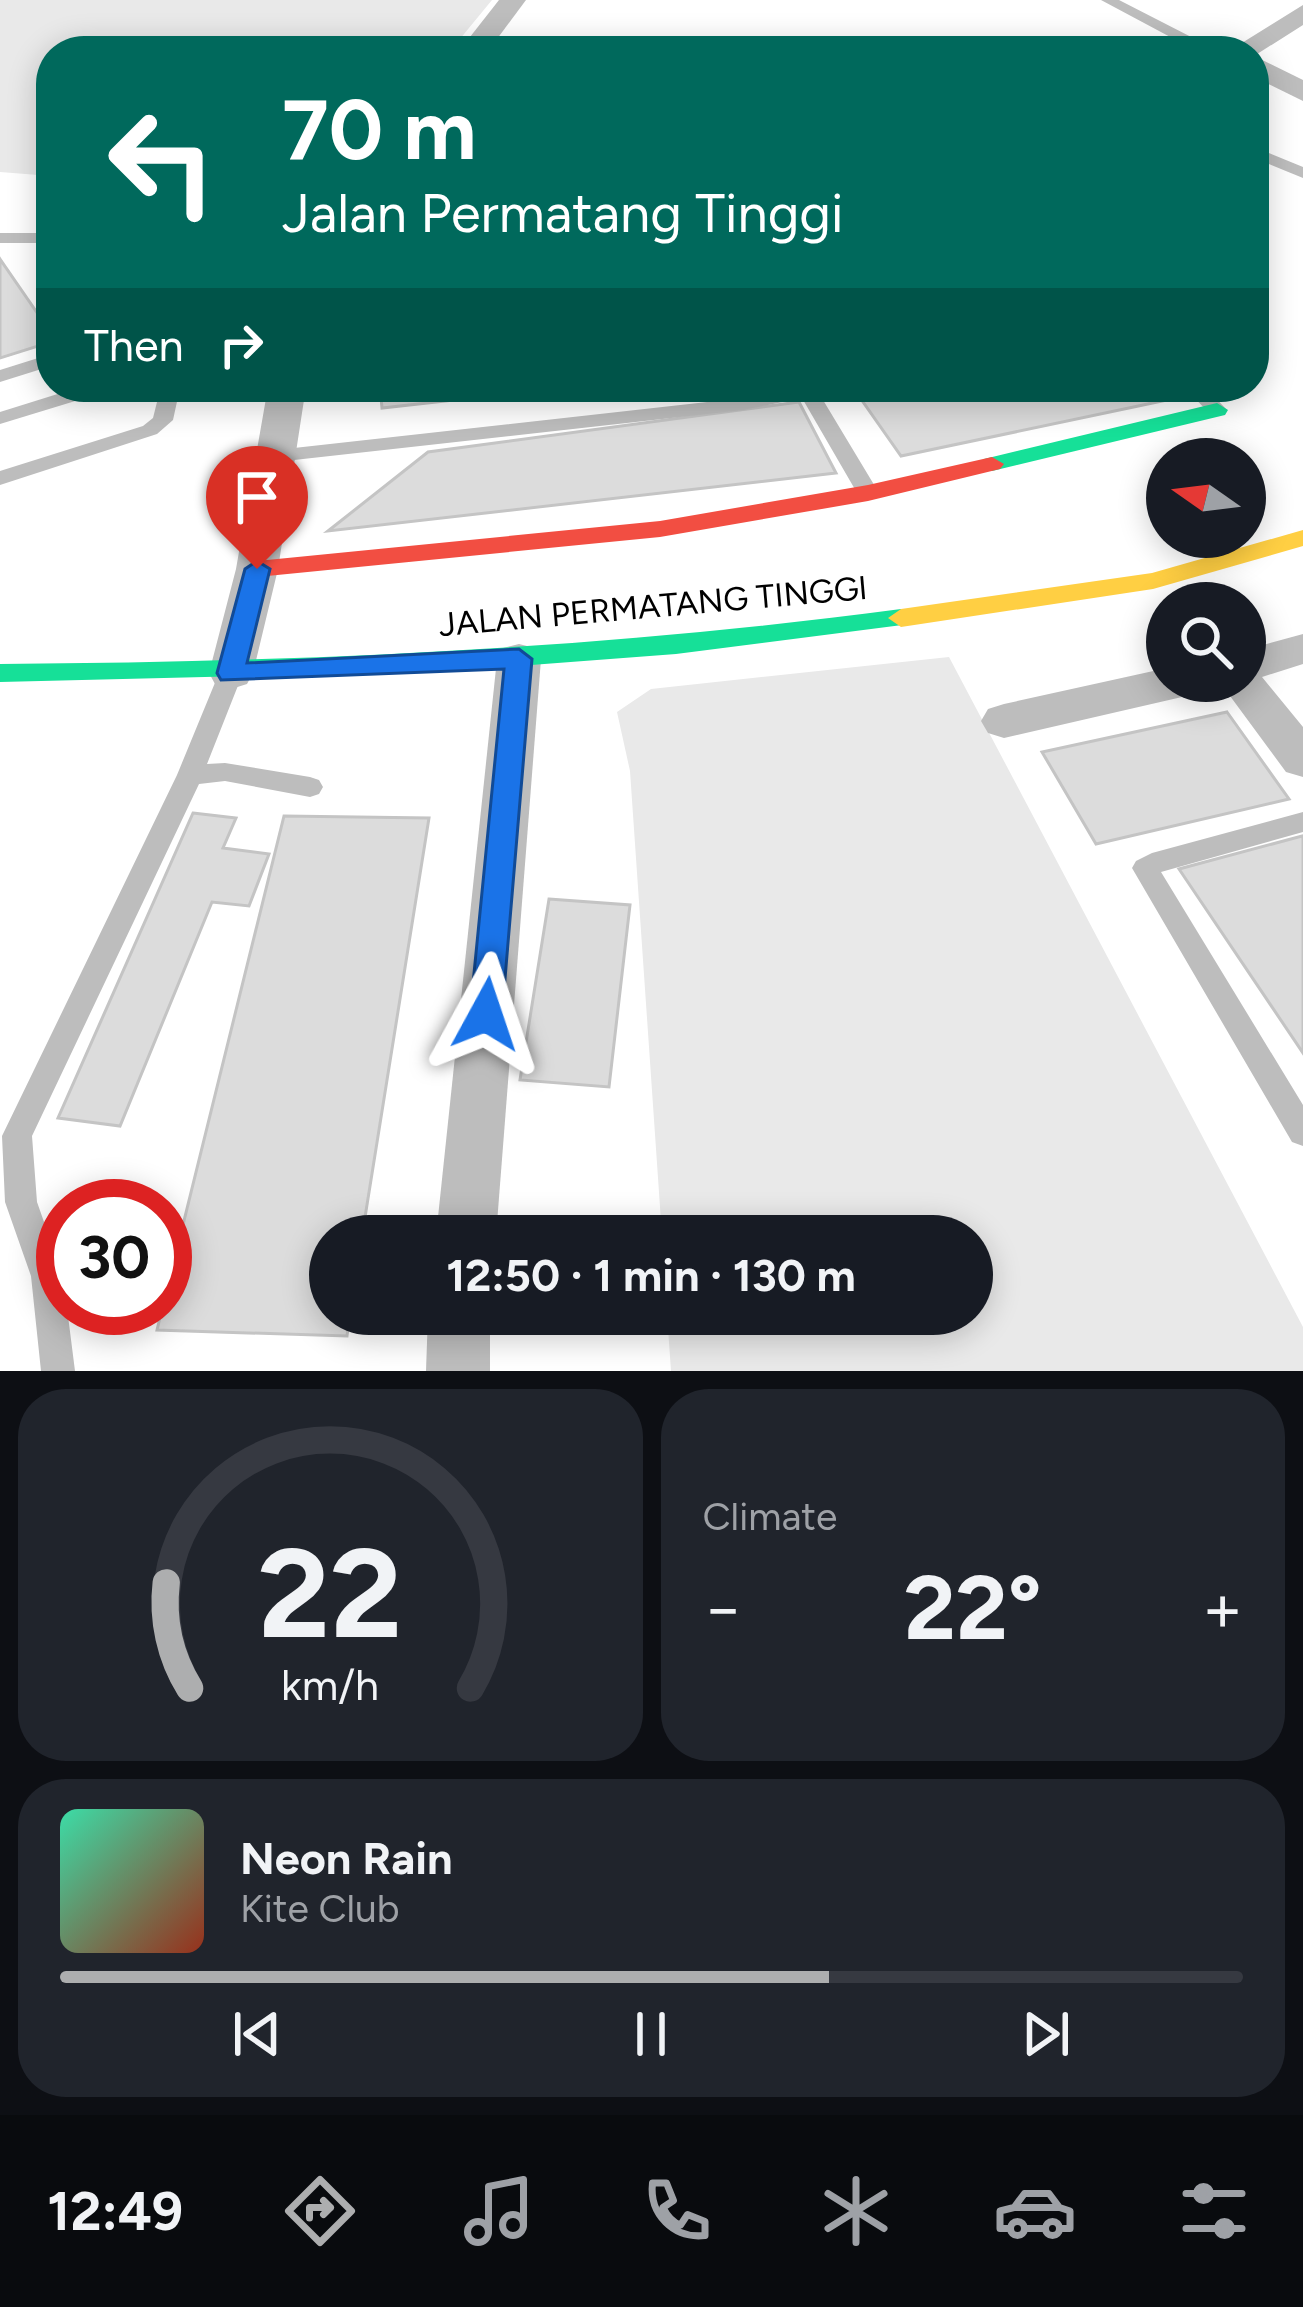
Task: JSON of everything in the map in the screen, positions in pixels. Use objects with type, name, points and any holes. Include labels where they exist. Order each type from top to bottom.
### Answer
[{"type":"main road","points":[[257,569],[660,529],[868,493],[1217,410]]},
{"type":"main road","name":"JALAN PERMATANG TINGGI","points":[[1189,582],[1303,538]]},
{"type":"main road","name":"JALAN PERMATANG TINGGI","points":[[0,673],[231,673],[519,659],[1146,594]]},
{"type":"street","points":[[485,36],[513,0]]},
{"type":"street","points":[[1267,36],[1303,13]]},
{"type":"street","points":[[1269,73],[1303,92]]},
{"type":"street","points":[[231,673],[257,569],[285,402]]},
{"type":"street","points":[[1266,660],[1303,649]]},
{"type":"street","points":[[468,1215],[519,659]]},
{"type":"street","points":[[1004,722],[1146,689]]},
{"type":"street","points":[[1257,702],[1303,760]]},
{"type":"street","points":[[458,1335],[458,1371]]},
{"type":"lane","points":[[1108,0],[1178,36]]},
{"type":"lane","points":[[1269,158],[1303,173]]},
{"type":"lane","points":[[0,238],[36,238]]},
{"type":"lane","points":[[0,376],[36,365]]},
{"type":"lane","points":[[0,418],[52,402]]},
{"type":"lane","points":[[0,478],[150,430],[163,420],[167,402]]},
{"type":"lane","points":[[276,456],[753,402]]},
{"type":"lane","points":[[825,402],[868,493]]},
{"type":"lane","points":[[1209,402],[1217,410]]},
{"type":"lane","points":[[58,1371],[47,1276],[21,1202],[17,1136],[190,775],[231,673]]},
{"type":"lane","points":[[190,775],[225,772],[310,787]]},
{"type":"lane","points":[[1303,822],[1145,868],[1303,1132]]},
{"type":"shaded area","points":[[0,0],[492,0],[462,36],[36,36],[36,175],[0,172]]},
{"type":"shaded area","points":[[949,657],[1303,1327],[1303,1371],[671,1371],[668,1335],[993,1335],[993,1215],[661,1215],[630,771],[617,712],[651,689]]},
{"type":"building","points":[[0,259],[36,311],[36,347],[0,358]]},
{"type":"building","points":[[381,402],[436,402],[382,408]]},
{"type":"building","points":[[799,402],[836,473],[328,531],[428,452]]},
{"type":"building","points":[[863,402],[1157,402],[901,456]]},
{"type":"building","points":[[1227,712],[1289,799],[1096,844],[1042,752]]},
{"type":"building","points":[[193,813],[236,818],[223,848],[269,854],[249,906],[212,902],[120,1126],[58,1118]]},
{"type":"building","points":[[284,816],[429,818],[365,1215],[309,1215],[309,1335],[192,1331],[192,1188]]},
{"type":"building","points":[[1303,838],[1303,1053],[1179,869]]},
{"type":"building","points":[[549,899],[630,905],[609,1087],[520,1080]]},
{"type":"traffic: fast","points":[[992,464],[1217,410]]},
{"type":"traffic: fast","points":[[0,673],[451,662],[676,645],[901,618]]},
{"type":"traffic: slow","points":[[901,618],[1153,581],[1303,538]]},
{"type":"traffic: jam","points":[[257,569],[660,529],[868,493],[992,464]]},
{"type":"route","points":[[257,569],[231,673],[519,659],[486,1014]]}]
